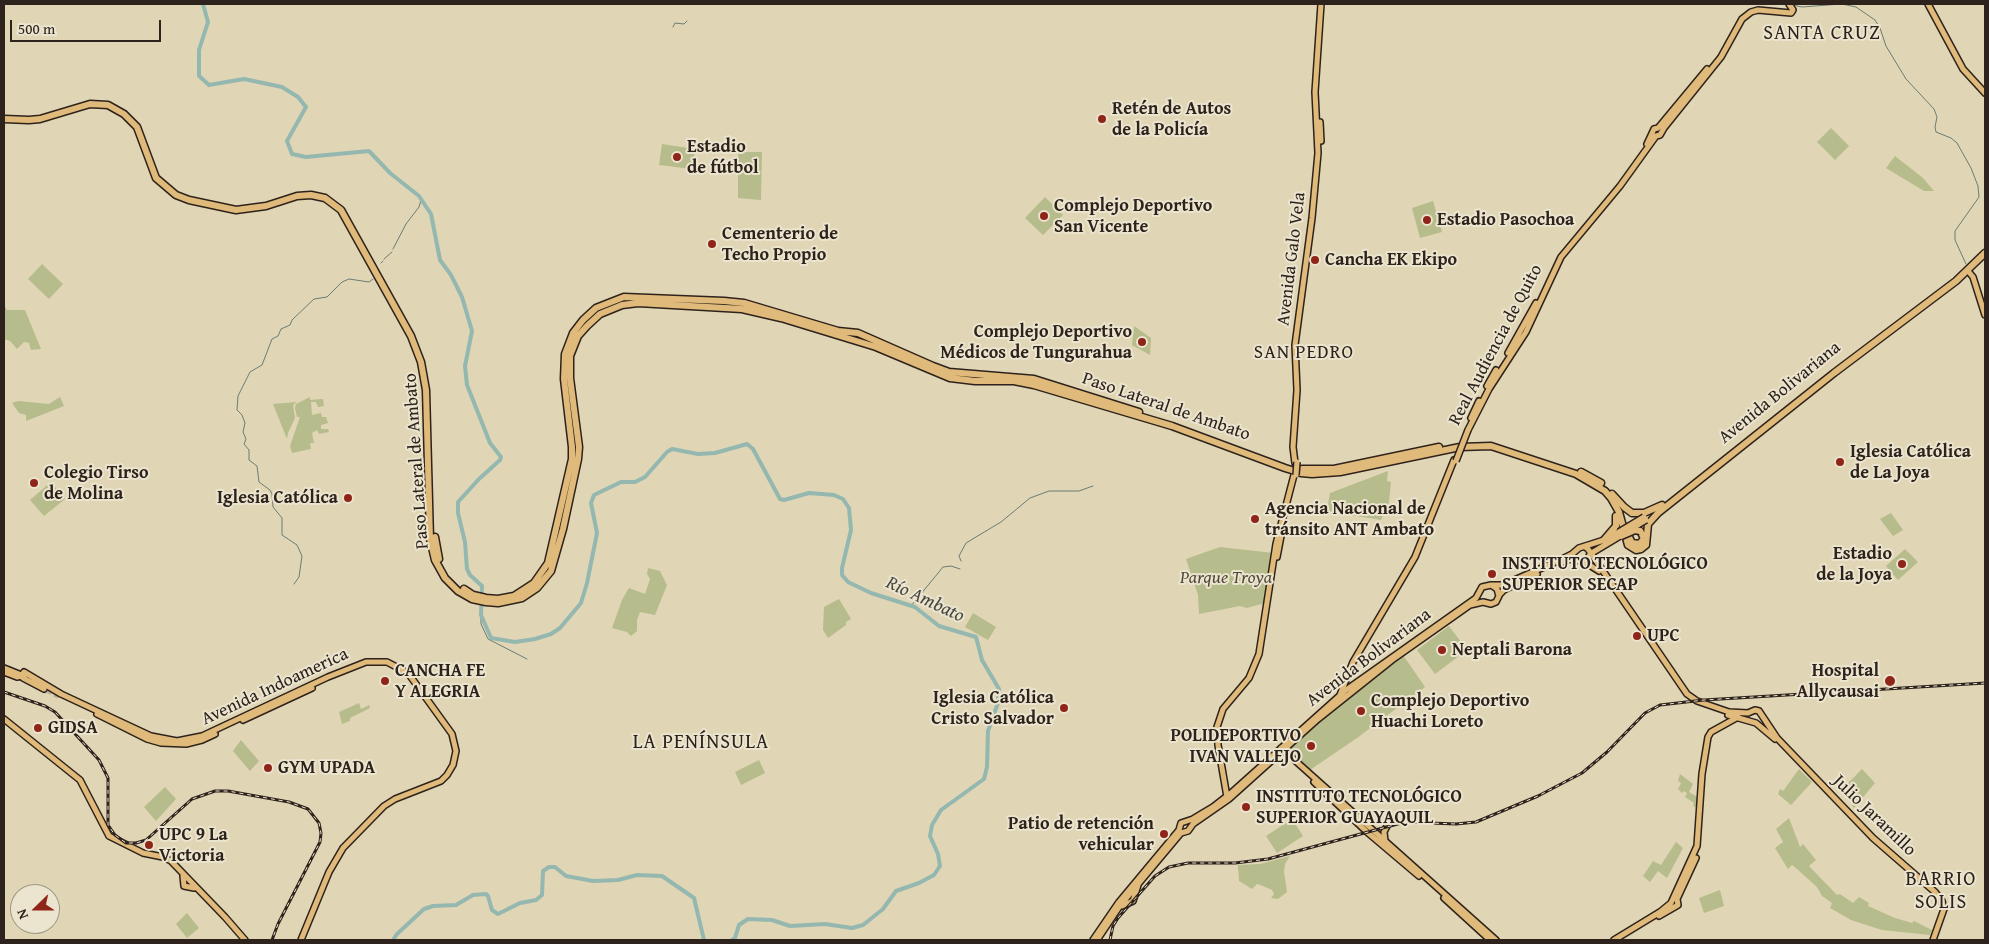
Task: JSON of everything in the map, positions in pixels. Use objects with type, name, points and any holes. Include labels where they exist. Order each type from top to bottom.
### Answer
[{"type":"highway","name":"Paso Lateral de Ambato","points":[[4,118],[35,119],[90,104],[108,105],[124,114],[137,127],[156,178],[163,186],[176,195],[189,200],[236,210],[266,206],[297,196],[311,195],[325,198],[341,210],[411,336],[421,362],[426,390],[430,539],[445,578],[472,599],[498,603],[521,595],[537,588],[546,578],[554,564],[576,472],[579,446],[570,378],[572,348],[578,336],[606,311],[622,305],[638,303],[742,309],[772,316],[876,348],[950,378],[975,381],[1014,381],[1089,400],[1172,426],[1301,473],[1340,472],[1460,447],[1483,445],[1534,459],[1576,474],[1593,483]]},
{"type":"highway","name":"Avenida Bolivariana","points":[[1658,510],[1845,360],[1943,288],[1985,248]]},
{"type":"highway","name":"Avenida Bolivariana","points":[[1658,510],[1688,491],[1820,384],[1968,271],[1985,253]]},
{"type":"highway","name":"Paso Lateral de Ambato","points":[[521,595],[534,583],[548,563],[570,472],[572,447],[563,363],[567,346],[573,333],[596,308],[624,297],[744,303],[838,331],[858,333],[950,372],[1034,380],[1090,395],[1302,469],[1334,469],[1458,444],[1492,442],[1588,475],[1603,485],[1628,511],[1637,514],[1658,510]]},
{"type":"highway","points":[[1593,483],[1611,498],[1619,512],[1627,543],[1633,549],[1641,549],[1646,545],[1648,524],[1658,510]]},
{"type":"highway","points":[[1593,483],[1604,493],[1616,514],[1616,526],[1604,540]]},
{"type":"highway","points":[[1616,498],[1629,539],[1634,544],[1640,544],[1644,540],[1644,536],[1640,531],[1635,530],[1620,535]]},
{"type":"main road","name":"Avenida Galo Vela","points":[[1229,797],[1220,735],[1221,723],[1227,707],[1255,673],[1262,655],[1276,560],[1295,475],[1296,462],[1293,447],[1297,390],[1295,345],[1319,153],[1318,68],[1323,4]]},
{"type":"main road","name":"Real Audiencia de Quito","points":[[1340,695],[1356,657],[1415,557],[1490,379],[1527,321],[1558,256],[1655,135],[1654,130],[1660,130],[1727,47],[1746,15],[1758,10],[1791,13],[1793,8],[1789,4]]},
{"type":"main road","points":[[1928,4],[1963,69],[1985,93]]},
{"type":"main road","points":[[1974,265],[1985,304]]},
{"type":"main road","points":[[1968,271],[1973,278],[1985,315]]},
{"type":"main road","name":"Real Audiencia de Quito","points":[[1351,686],[1347,682],[1352,670],[1418,559],[1455,460]]},
{"type":"main road","name":"Avenida Galo Vela","points":[[1229,797],[1218,745],[1217,727],[1223,710],[1249,678],[1259,654],[1276,544],[1295,475]]},
{"type":"main road","name":"Avenida Bolivariana","points":[[1186,822],[1229,797],[1237,788],[1346,695],[1470,605],[1483,602],[1493,603],[1504,590],[1556,565],[1570,559],[1582,561],[1588,558],[1590,554],[1658,510]]},
{"type":"main road","name":"Avenida Bolivariana","points":[[1190,827],[1229,797],[1340,695],[1479,595],[1482,588],[1491,585],[1503,585],[1560,560],[1579,548],[1620,535]]},
{"type":"main road","points":[[1576,551],[1577,558],[1597,569],[1602,574],[1684,693],[1700,705],[1740,719],[1754,722],[1761,721],[1763,717],[1759,711],[1728,712],[1697,701],[1687,694],[1585,547]]},
{"type":"main road","points":[[1491,585],[1497,589],[1499,596]]},
{"type":"main road","points":[[1479,595],[1483,602]]},
{"type":"main road","name":"Avenida Indoamerica","points":[[4,672],[25,679],[151,736],[177,741],[202,736],[328,677],[366,662],[388,662],[408,673],[452,734],[456,751],[453,765],[441,781],[395,799],[384,806],[343,848],[329,872],[299,940]]},
{"type":"main road","name":"Avenida Indoamerica","points":[[4,668],[74,704],[155,742],[186,744],[202,740],[366,664],[390,665],[411,679],[450,736],[453,748],[450,763],[438,779],[394,797],[379,806],[348,838],[333,857],[299,940]]},
{"type":"main road","points":[[13,671],[20,666]]},
{"type":"main road","points":[[1614,940],[1674,902],[1693,866],[1700,844],[1708,742],[1714,733],[1750,712]]},
{"type":"main road","points":[[1750,712],[1754,722]]},
{"type":"main road","name":"Julio Jaramillo","points":[[1763,717],[1777,738],[1873,838],[1926,883],[1940,899],[1944,912],[1932,940]]},
{"type":"main road","points":[[4,719],[80,780],[109,836],[143,853],[163,857],[171,861],[225,917],[244,940]]},
{"type":"main road","name":"Julio Jaramillo","points":[[1754,722],[1767,731],[1874,842],[1916,876],[1938,899],[1942,906],[1942,912],[1932,940]]},
{"type":"main road","points":[[33,743],[36,748],[76,780],[85,792],[103,831],[110,840],[141,855],[168,862],[244,940]]},
{"type":"main road","points":[[1281,750],[1496,940]]},
{"type":"main road","points":[[1281,750],[1366,831],[1490,940]]},
{"type":"main road","points":[[1227,784],[1237,788]]},
{"type":"main road","points":[[1097,940],[1119,907],[1133,901],[1139,883],[1182,829],[1181,823],[1188,823],[1190,827],[1188,831],[1182,829]]},
{"type":"main road","points":[[1385,841],[1384,832],[1388,826]]},
{"type":"main road","points":[[1093,940],[1126,892],[1182,829]]},
{"type":"main road","points":[[1619,940],[1674,902]]},
{"type":"green space","points":[[1831,128],[1849,146],[1835,160],[1817,142]]},
{"type":"green space","name":"Estadio de fútbol","points":[[662,144],[695,149],[692,169],[659,165]]},
{"type":"green space","points":[[762,152],[761,200],[738,198],[738,153]]},
{"type":"green space","points":[[1895,156],[1923,178],[1934,191],[1924,191],[1886,168]]},
{"type":"green space","name":"Complejo Deportivo San Vicente","points":[[1045,197],[1063,215],[1043,235],[1025,218]]},
{"type":"green space","name":"Estadio Pasochoa","points":[[1433,201],[1442,232],[1420,238],[1412,208]]},
{"type":"green space","points":[[42,264],[63,284],[49,299],[28,279]]},
{"type":"green space","points":[[4,305],[7,310],[25,310],[41,349],[31,350],[29,343],[24,342],[17,349],[10,341],[4,339]]},
{"type":"green space","name":"Complejo Deportivo Médicos de Tungurahua","points":[[1134,326],[1151,338],[1150,355],[1132,345]]},
{"type":"green space","points":[[60,397],[64,406],[26,421],[26,415],[19,413],[12,403],[18,401],[49,404]]},
{"type":"green space","points":[[310,397],[310,400],[323,399],[324,406],[318,407],[316,402],[311,402],[312,415],[321,413],[322,417],[326,417],[328,423],[321,425],[321,429],[328,429],[329,432],[319,434],[317,430],[312,433],[314,443],[310,443],[311,449],[292,453],[290,446],[300,417],[297,417],[296,404]]},
{"type":"green space","points":[[297,402],[293,405],[295,418],[287,439],[273,404]]},
{"type":"green space","points":[[1388,471],[1387,481],[1391,482],[1389,502],[1381,520],[1327,511],[1330,493]]},
{"type":"green space","points":[[51,482],[65,499],[44,516],[30,500]]},
{"type":"green space","points":[[1891,513],[1903,530],[1893,536],[1880,519]]},
{"type":"green space","name":"Parque Troya","points":[[1220,547],[1273,553],[1265,603],[1247,608],[1240,606],[1199,614],[1198,595],[1186,559]]},
{"type":"green space","name":"Estadio de la Joya","points":[[1905,549],[1918,562],[1898,580],[1886,566]]},
{"type":"green space","points":[[648,568],[660,571],[667,585],[655,615],[640,612],[637,620],[637,631],[631,636],[627,632],[612,628],[622,600],[629,588],[645,594],[650,579],[647,574]]},
{"type":"green space","points":[[839,599],[851,619],[828,638],[823,630],[824,607]]},
{"type":"green space","points":[[973,613],[996,627],[988,640],[965,627]]},
{"type":"green space","name":"Neptali Barona","points":[[1449,626],[1467,650],[1435,674],[1417,650]]},
{"type":"green space","name":"Complejo Deportivo Huachi Loreto","points":[[1403,655],[1425,687],[1357,738],[1307,772],[1283,751],[1348,695]]},
{"type":"green space","points":[[359,703],[361,709],[369,705],[370,708],[342,724],[339,712]]},
{"type":"green space","points":[[241,740],[259,761],[250,771],[233,751]]},
{"type":"green space","points":[[759,760],[765,773],[741,785],[735,772]]},
{"type":"green space","points":[[1799,769],[1812,782],[1791,805],[1778,794],[1780,789],[1783,791]]},
{"type":"green space","points":[[1862,769],[1875,783],[1854,808],[1852,806],[1856,796],[1847,784]]},
{"type":"green space","points":[[1680,774],[1693,784],[1689,792],[1699,798],[1697,808],[1693,806],[1694,803],[1685,797],[1687,793],[1684,791],[1682,793],[1678,789],[1681,783],[1678,781]]},
{"type":"green space","points":[[165,787],[176,799],[156,821],[144,807]]},
{"type":"green space","points":[[1789,818],[1800,847],[1803,844],[1816,860],[1809,866],[1837,895],[1840,894],[1853,903],[1859,897],[1869,903],[1868,906],[1895,918],[1912,923],[1914,921],[1932,930],[1930,935],[1882,930],[1851,920],[1830,908],[1832,903],[1822,896],[1817,887],[1792,865],[1788,869],[1775,848],[1783,842],[1776,829]]},
{"type":"green space","points":[[1292,819],[1303,836],[1277,853],[1266,836]]},
{"type":"green space","points":[[1676,842],[1683,848],[1667,878],[1658,871],[1650,882],[1643,876],[1653,861],[1661,865]]},
{"type":"green space","points":[[1290,856],[1285,864],[1284,872],[1287,892],[1278,899],[1271,898],[1274,894],[1272,890],[1257,884],[1252,889],[1239,881],[1238,865],[1260,864]]},
{"type":"green space","points":[[1720,890],[1724,906],[1704,913],[1699,898]]},
{"type":"green space","points":[[187,913],[199,928],[187,938],[176,924]]},
{"type":"waterway","name":"Río Ambato","points":[[203,4],[208,22],[199,50],[199,76],[209,85],[244,79],[282,87],[298,97],[306,107],[287,141],[292,154],[306,157],[369,151],[390,173],[419,196],[431,214],[440,260],[451,275],[462,297],[472,331],[465,366],[467,385],[490,443],[501,457],[458,502],[458,513],[465,542],[467,569],[470,575],[482,586],[481,615],[491,638],[515,642],[551,634],[560,628],[581,603],[597,533],[591,503],[594,495],[621,482],[635,482],[645,477],[667,452],[672,449],[698,454],[715,453],[747,444],[753,449],[780,499],[784,500],[809,493],[834,495],[843,499],[849,508],[851,530],[842,568],[842,575],[848,582],[871,593],[915,607],[939,626],[976,637],[982,660],[999,689],[998,703],[988,731],[987,767],[984,779],[941,810],[932,825],[930,836],[938,854],[940,866],[934,875],[919,883],[896,891],[883,909],[863,925],[852,928],[825,924],[790,926],[772,920],[748,919],[739,925],[735,938],[732,940]]},
{"type":"waterway","points":[[1792,5],[1802,7],[1841,4]]},
{"type":"waterway","points":[[1842,4],[1856,7],[1875,20],[1886,46],[1906,79],[1934,109],[1937,117],[1936,132],[1951,138],[1957,143],[1971,168],[1978,186],[1979,197],[1955,231],[1955,240],[1966,264]]},
{"type":"waterway","points":[[673,27],[675,23],[684,24],[687,21]]},
{"type":"waterway","points":[[393,249],[406,224],[419,207],[421,200]]},
{"type":"waterway","points":[[384,259],[392,252]]},
{"type":"waterway","points":[[294,584],[299,577],[302,556],[297,545],[282,535],[282,518],[273,507],[272,494],[270,490],[259,482],[257,466],[249,460],[249,450],[244,444],[246,439],[243,432],[245,423],[242,415],[237,410],[238,396],[250,372],[262,365],[272,339],[278,336],[281,329],[290,325],[292,320],[314,299],[327,297],[342,282],[349,279],[369,282],[373,279]]},
{"type":"waterway","points":[[961,561],[959,556],[966,543],[1001,522],[1030,498],[1049,491],[1079,491],[1093,486]]},
{"type":"waterway","points":[[911,606],[943,567],[951,566],[960,569]]},
{"type":"waterway","points":[[481,615],[481,624],[488,639],[527,659]]},
{"type":"waterway","name":"Río Ambato","points":[[393,940],[424,909],[433,906],[456,905],[473,895],[486,894],[492,910],[498,914],[520,903],[536,900],[542,895],[543,871],[549,867],[555,867],[566,876],[593,881],[618,880],[637,875],[662,876],[694,898],[704,940]]},
{"type":"tunnel","points":[[41,687],[60,697]]},
{"type":"railway","points":[[1110,940],[1113,926],[1118,918],[1155,876],[1169,867],[1188,863],[1235,863],[1268,859],[1405,822],[1456,824],[1476,822],[1538,796],[1582,773],[1607,752],[1645,713],[1660,705],[1704,700],[1985,683]]},
{"type":"railway","points":[[4,692],[45,706],[55,712],[99,760],[108,778],[108,825],[115,835],[126,843],[146,840],[192,799],[215,791],[228,791],[289,802],[308,809],[319,823],[320,842],[278,924],[272,940]]},
{"type":"place","name":"Retén de Autos de la Policía","points":[[1102,119]]},
{"type":"place","name":"Estadio de fútbol","points":[[677,157]]},
{"type":"place","name":"Complejo Deportivo San Vicente","points":[[1044,216]]},
{"type":"place","name":"Estadio Pasochoa","points":[[1427,220]]},
{"type":"place","name":"Cementerio de Techo Propio","points":[[712,244]]},
{"type":"place","name":"Cancha EK Ekipo","points":[[1315,260]]},
{"type":"place","name":"Complejo Deportivo Médicos de Tungurahua","points":[[1142,342]]},
{"type":"place","name":"Iglesia Católica de La Joya","points":[[1840,462]]},
{"type":"place","name":"Colegio Tirso de Molina","points":[[34,483]]},
{"type":"place","name":"Iglesia Católica","points":[[348,498]]},
{"type":"place","name":"Agencia Nacional de tránsito ANT Ambato","points":[[1255,519]]},
{"type":"place","name":"Estadio de la Joya","points":[[1902,564]]},
{"type":"place","name":"INSTITUTO TECNOLÓGICO SUPERIOR SECAP","points":[[1492,574]]},
{"type":"place","name":"UPC","points":[[1637,636]]},
{"type":"place","name":"Neptali Barona","points":[[1442,650]]},
{"type":"place","name":"CANCHA FE Y ALEGRIA","points":[[385,681]]},
{"type":"place","name":"Hospital Allycausai","points":[[1890,681]]},
{"type":"place","name":"Iglesia Católica Cristo Salvador","points":[[1064,708]]},
{"type":"place","name":"Complejo Deportivo Huachi Loreto","points":[[1361,711]]},
{"type":"place","name":"GIDSA","points":[[38,728]]},
{"type":"place","name":"POLIDEPORTIVO IVAN VALLEJO","points":[[1311,746]]},
{"type":"place","name":"GYM UPADA","points":[[268,768]]},
{"type":"place","name":"INSTITUTO TECNOLÓGICO SUPERIOR GUAYAQUIL","points":[[1246,807]]},
{"type":"place","name":"Patio de retención vehicular","points":[[1164,834]]},
{"type":"place","name":"UPC 9 La Victoria","points":[[149,845]]},
{"type":"district","name":"SANTA CRUZ","points":[[1822,34]]},
{"type":"district","name":"SAN PEDRO","points":[[1304,353]]},
{"type":"district","name":"LA PENÍNSULA","points":[[701,743]]},
{"type":"district","name":"BARRIO SOLIS","points":[[1941,892]]}]
